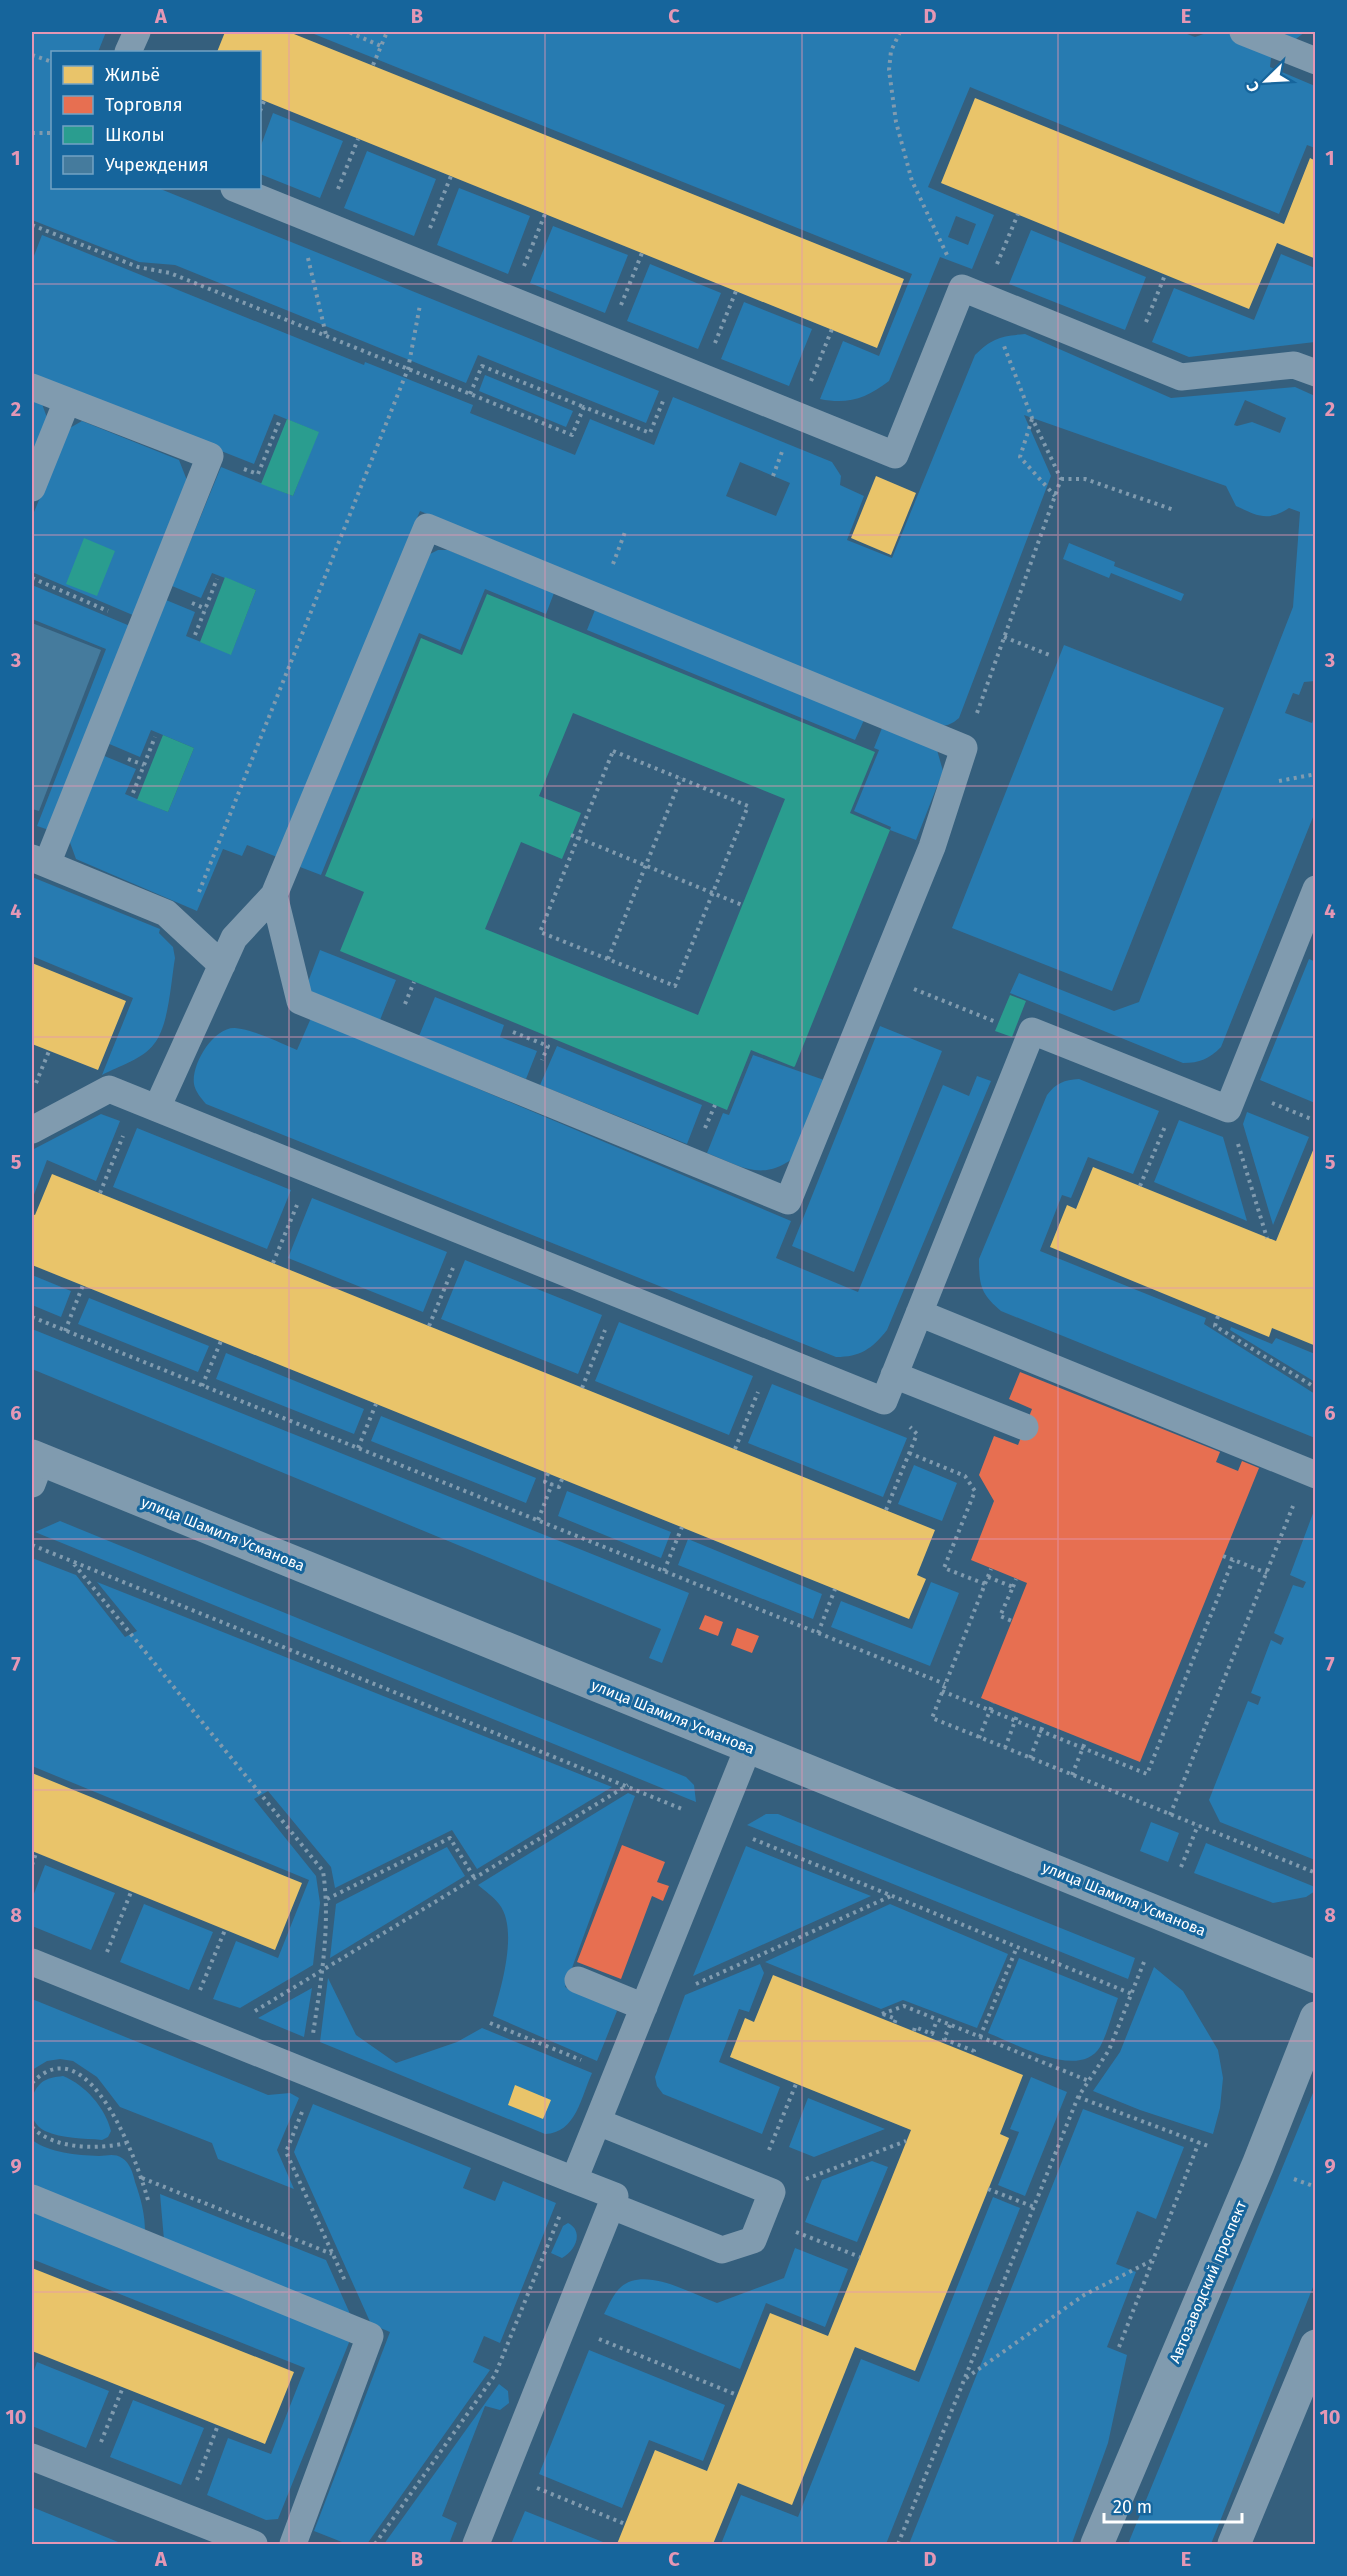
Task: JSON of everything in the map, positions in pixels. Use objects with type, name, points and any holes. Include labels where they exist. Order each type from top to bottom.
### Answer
[{"type":"street","name":"улица Шамиля Усманова","points":[[35,1467],[748,1748],[1316,1977]]},
{"type":"street","name":"Автозаводский проспект","points":[[1097,2544],[1258,2165],[1316,2018]]},
{"type":"street","points":[[1234,2544],[1316,2346]]},
{"type":"lane","points":[[128,51],[137,32]]},
{"type":"lane","points":[[1243,32],[1316,61]]},
{"type":"lane","points":[[237,189],[895,455],[973,292],[1181,377],[1294,365],[1316,373]]},
{"type":"lane","points":[[32,387],[210,456],[142,625],[39,861],[166,913],[222,965]]},
{"type":"lane","points":[[32,488],[67,401]]},
{"type":"lane","points":[[148,1104],[234,938],[274,895],[428,527],[964,748],[932,847],[788,1201],[300,1001],[274,895]]},
{"type":"lane","points":[[32,1130],[109,1089],[884,1401],[1032,1031],[1180,1090],[1232,1099],[1316,889]]},
{"type":"lane","points":[[919,1313],[1316,1475]]},
{"type":"lane","points":[[894,1376],[1025,1426]]},
{"type":"lane","points":[[574,2180],[748,1748]]},
{"type":"lane","points":[[32,1962],[615,2196],[476,2544]]},
{"type":"lane","points":[[579,1980],[644,2007]]},
{"type":"lane","points":[[598,2122],[764,2188],[762,2218],[753,2240],[722,2250],[612,2206]]},
{"type":"lane","points":[[32,2198],[369,2336],[293,2544]]},
{"type":"lane","points":[[32,2457],[254,2544]]},
{"type":"path","points":[[352,32],[381,46]]},
{"type":"path","points":[[373,65],[387,32]]},
{"type":"path","points":[[900,32],[891,51],[889,70],[896,122],[912,181],[973,292],[1061,479],[964,748]]},
{"type":"path","points":[[32,55],[51,62]]},
{"type":"path","points":[[261,108],[264,101]]},
{"type":"path","points":[[32,133],[51,132]]},
{"type":"path","points":[[324,224],[358,139]]},
{"type":"path","points":[[184,930],[408,369],[422,264],[451,176]]},
{"type":"path","points":[[297,213],[326,336]]},
{"type":"path","points":[[511,300],[545,214]]},
{"type":"path","points":[[973,292],[1018,214]]},
{"type":"path","points":[[32,225],[138,267],[170,273],[572,435],[584,407]]},
{"type":"path","points":[[607,339],[642,253]]},
{"type":"path","points":[[1132,357],[1165,275]]},
{"type":"path","points":[[702,377],[736,291]]},
{"type":"path","points":[[470,394],[482,366],[650,433],[676,367]]},
{"type":"path","points":[[1032,418],[1020,457],[1055,496]]},
{"type":"path","points":[[210,456],[258,474],[279,422]]},
{"type":"path","points":[[1061,479],[1085,479],[1174,510]]},
{"type":"path","points":[[32,578],[142,625]]},
{"type":"path","points":[[195,635],[218,579]]},
{"type":"path","points":[[1004,637],[1052,656]]},
{"type":"path","points":[[133,794],[155,737]]},
{"type":"path","points":[[614,751],[748,806],[675,987],[540,932],[578,838],[614,751]]},
{"type":"path","points":[[1279,781],[1316,774]]},
{"type":"path","points":[[608,959],[681,778]]},
{"type":"path","points":[[571,835],[742,905]]},
{"type":"path","points":[[880,975],[996,1022]]},
{"type":"path","points":[[36,1084],[49,1051]]},
{"type":"path","points":[[1140,1186],[1180,1090]]},
{"type":"path","points":[[1267,1238],[1232,1099],[1316,1120]]},
{"type":"path","points":[[100,1193],[148,1104]]},
{"type":"path","points":[[273,1263],[311,1170]]},
{"type":"path","points":[[429,1326],[467,1233]]},
{"type":"path","points":[[65,1330],[83,1285]]},
{"type":"path","points":[[582,1388],[619,1294]]},
{"type":"path","points":[[1218,1316],[1215,1326],[1316,1388]]},
{"type":"path","points":[[32,1317],[945,1684]]},
{"type":"path","points":[[202,1386],[221,1341]]},
{"type":"path","points":[[735,1449],[772,1356]]},
{"type":"path","points":[[358,1448],[376,1404]]},
{"type":"path","points":[[886,1510],[917,1434]]},
{"type":"path","points":[[909,1453],[965,1476],[975,1491],[944,1568],[985,1584]]},
{"type":"path","points":[[548,1473],[545,1482],[559,1487],[562,1479]]},
{"type":"path","points":[[537,1520],[552,1484]]},
{"type":"path","points":[[1170,1815],[1295,1501]]},
{"type":"path","points":[[664,1571],[682,1527]]},
{"type":"path","points":[[32,1545],[628,1785],[717,1825],[1132,1994]]},
{"type":"path","points":[[1223,1556],[1267,1573]]},
{"type":"path","points":[[942,1691],[1147,1774],[1233,1560]]},
{"type":"path","points":[[73,1562],[323,1871],[327,1899],[322,1972],[306,2101],[286,2151],[369,2336]]},
{"type":"path","points":[[991,1569],[932,1718],[1316,1873]]},
{"type":"path","points":[[988,1577],[1013,1587]]},
{"type":"path","points":[[1012,1621],[1000,1616],[1016,1579]]},
{"type":"path","points":[[818,1633],[836,1589]]},
{"type":"path","points":[[979,1738],[993,1703]]},
{"type":"path","points":[[1005,1748],[1018,1713]]},
{"type":"path","points":[[1030,1758],[1044,1723]]},
{"type":"path","points":[[1072,1775],[1086,1740]]},
{"type":"path","points":[[213,2036],[628,1785]]},
{"type":"path","points":[[1181,1868],[1198,1826]]},
{"type":"path","points":[[327,1899],[450,1838],[475,1879]]},
{"type":"path","points":[[32,1865],[36,1853]]},
{"type":"path","points":[[93,1987],[131,1892]]},
{"type":"path","points":[[644,2007],[892,1896]]},
{"type":"path","points":[[187,2025],[225,1930]]},
{"type":"path","points":[[980,2037],[1017,1947]]},
{"type":"path","points":[[898,2544],[1078,2097],[1109,2050],[1144,1962]]},
{"type":"path","points":[[894,2024],[896,2019],[882,2014],[903,2006],[1089,2081]]},
{"type":"path","points":[[914,2031],[915,2027],[932,2034],[937,2020]]},
{"type":"path","points":[[490,2023],[616,2075]]},
{"type":"path","points":[[950,2025],[944,2038],[974,2050],[973,2055]]},
{"type":"path","points":[[32,2083],[51,2069],[64,2068],[80,2075],[98,2090],[116,2119],[141,2178],[152,2222],[152,2246]]},
{"type":"path","points":[[764,2188],[796,2084]]},
{"type":"path","points":[[1078,2097],[1208,2146]]},
{"type":"path","points":[[32,2127],[40,2136],[56,2142],[104,2147],[126,2143]]},
{"type":"path","points":[[764,2188],[906,2141]]},
{"type":"path","points":[[1119,2347],[1198,2142]]},
{"type":"path","points":[[141,2178],[332,2254]]},
{"type":"path","points":[[375,2544],[495,2376],[574,2180]]},
{"type":"path","points":[[988,2188],[1034,2207]]},
{"type":"path","points":[[762,2218],[860,2258]]},
{"type":"path","points":[[965,2379],[1084,2295],[1153,2260]]},
{"type":"path","points":[[564,2325],[737,2395]]},
{"type":"path","points":[[87,2478],[123,2387]]},
{"type":"path","points":[[183,2516],[218,2425]]},
{"type":"path","points":[[504,2475],[626,2524]]},
{"type":"shaded area","points":[[32,32],[106,32],[98,51],[51,51],[51,189],[160,189],[659,391],[646,423],[478,355],[466,383],[175,265],[139,262],[32,220]]},
{"type":"shaded area","points":[[309,32],[1182,32],[1195,37],[1209,32],[1305,32],[1271,58],[1270,67],[1315,86],[1315,148],[1307,145],[1279,214],[970,87],[928,187],[994,215],[972,269],[940,257],[889,381],[857,399],[830,401],[820,399],[843,341],[879,356],[912,274]],"holes":[[[956,216],[976,224],[968,245],[948,237]]]},
{"type":"shaded area","points":[[273,113],[343,141],[320,198],[261,174],[261,145]]},
{"type":"shaded area","points":[[367,151],[436,179],[414,236],[344,208]]},
{"type":"shaded area","points":[[459,188],[530,216],[508,274],[437,245]]},
{"type":"shaded area","points":[[553,226],[628,255],[605,313],[530,283]]},
{"type":"shaded area","points":[[1031,230],[1146,277],[1125,330],[1009,284]]},
{"type":"shaded area","points":[[42,235],[364,365],[365,362],[473,405],[470,413],[575,455],[590,419],[654,445],[673,397],[832,462],[841,476],[840,485],[864,496],[847,540],[892,558],[975,355],[997,339],[1025,334],[1171,398],[1295,387],[1315,396],[1315,681],[1304,682],[1299,695],[1293,693],[1285,713],[1312,723],[1315,714],[1315,812],[1221,1047],[1204,1060],[1183,1063],[1010,993],[1019,973],[1114,1011],[1139,1002],[1293,607],[1300,512],[1289,508],[1275,515],[1257,515],[1236,506],[1226,486],[1024,415],[1051,476],[959,718],[951,724],[942,726],[420,511],[277,857],[247,845],[242,856],[223,849],[197,911],[76,859],[68,837],[102,755],[136,769],[125,794],[168,812],[194,748],[151,730],[140,757],[107,743],[166,600],[195,612],[186,636],[231,654],[256,590],[212,573],[201,598],[172,586],[221,467],[293,496],[318,432],[274,414],[254,464],[32,376],[32,261]],"holes":[[[1245,400],[1286,418],[1280,433],[1252,422],[1234,425]],[[740,462],[790,483],[776,516],[726,496]]]},
{"type":"shaded area","points":[[1281,254],[1315,268],[1315,342],[1189,357],[1152,342],[1174,288],[1254,320]]},
{"type":"shaded area","points":[[650,264],[721,293],[698,349],[627,321]]},
{"type":"shaded area","points":[[744,302],[812,329],[789,386],[721,359]]},
{"type":"shaded area","points":[[485,375],[573,411],[566,427],[479,391]]},
{"type":"shaded area","points":[[32,400],[42,404],[49,423],[32,464]]},
{"type":"shaded area","points":[[82,421],[179,460],[190,488],[135,616],[32,572],[32,517],[68,429]]},
{"type":"shaded area","points":[[1069,543],[1115,562],[1114,566],[1184,594],[1181,601],[1111,573],[1109,578],[1063,559]]},
{"type":"shaded area","points":[[438,550],[448,550],[554,593],[546,614],[485,589],[460,650],[419,633],[321,875],[300,867],[430,554]]},
{"type":"shaded area","points":[[32,585],[130,626],[49,830],[37,826],[106,649],[32,619]]},
{"type":"shaded area","points":[[595,610],[864,720],[855,740],[587,630]]},
{"type":"shaded area","points":[[1064,645],[1224,708],[1112,991],[952,928]]},
{"type":"shaded area","points":[[882,728],[937,750],[943,771],[916,840],[890,830],[891,827],[854,811],[879,750],[874,748]]},
{"type":"shaded area","points":[[32,877],[160,929],[159,933],[173,947],[175,958],[171,991],[159,1036],[144,1054],[102,1075],[133,998],[32,956]]},
{"type":"shaded area","points":[[320,950],[396,980],[380,1020],[305,990]]},
{"type":"shaded area","points":[[1309,959],[1316,962],[1315,1103],[1260,1080]]},
{"type":"shaded area","points":[[435,997],[504,1025],[500,1037],[537,1051],[526,1079],[419,1036]]},
{"type":"shaded area","points":[[311,1018],[791,1221],[776,1258],[858,1292],[943,1085],[969,1096],[977,1076],[991,1081],[887,1330],[865,1351],[836,1357],[206,1104],[198,1094],[194,1084],[196,1067],[205,1048],[219,1034],[227,1029],[243,1029],[297,1050]]},
{"type":"shaded area","points":[[880,1026],[942,1051],[854,1272],[792,1246]]},
{"type":"shaded area","points":[[557,1046],[702,1105],[687,1144],[540,1085]]},
{"type":"shaded area","points":[[753,1055],[824,1080],[792,1159],[781,1166],[770,1169],[750,1169],[707,1153],[723,1113],[729,1115]]},
{"type":"shaded area","points":[[1079,1079],[1159,1111],[1133,1174],[1088,1157],[1071,1198],[1062,1195],[1040,1251],[1206,1318],[1204,1324],[1315,1394],[1315,1438],[1001,1311],[985,1294],[981,1283],[979,1259],[1047,1095],[1061,1083]]},
{"type":"shaded area","points":[[1247,1112],[1309,1137],[1273,1225],[1243,1124]]},
{"type":"shaded area","points":[[101,1114],[120,1121],[96,1181],[47,1160],[32,1200],[32,1150]]},
{"type":"shaded area","points":[[1179,1120],[1223,1137],[1247,1221],[1154,1182]]},
{"type":"shaded area","points":[[137,1128],[291,1190],[267,1249],[113,1187]]},
{"type":"shaded area","points":[[312,1198],[447,1252],[423,1312],[288,1258]]},
{"type":"shaded area","points":[[465,1260],[602,1315],[578,1374],[441,1319]]},
{"type":"shaded area","points":[[32,1275],[71,1291],[61,1317],[32,1305]]},
{"type":"shaded area","points":[[89,1298],[209,1346],[198,1372],[78,1324]]},
{"type":"shaded area","points":[[619,1322],[753,1376],[729,1435],[595,1381]]},
{"type":"shaded area","points":[[1231,1327],[1272,1344],[1276,1338],[1315,1354],[1315,1382],[1230,1330]]},
{"type":"shaded area","points":[[32,1329],[689,1593],[662,1663],[649,1658],[661,1629],[32,1369]]},
{"type":"shaded area","points":[[226,1353],[364,1409],[354,1434],[216,1379]]},
{"type":"shaded area","points":[[772,1384],[907,1438],[883,1497],[748,1443]]},
{"type":"shaded area","points":[[381,1416],[536,1478],[526,1503],[371,1441]]},
{"type":"shaded area","points":[[914,1465],[957,1483],[942,1521],[898,1504]]},
{"type":"shaded area","points":[[567,1491],[671,1532],[661,1558],[558,1516]]},
{"type":"shaded area","points":[[1315,1508],[1315,1860],[1220,1822],[1209,1800],[1248,1701],[1258,1705],[1261,1697],[1251,1693],[1271,1640],[1281,1645],[1284,1638],[1274,1633],[1293,1585],[1303,1588],[1306,1582],[1290,1575]]},
{"type":"shaded area","points":[[60,1521],[686,1777],[694,1785],[696,1802],[35,1532]]},
{"type":"shaded area","points":[[688,1539],[822,1594],[813,1619],[678,1565]]},
{"type":"shaded area","points":[[32,1558],[76,1575],[125,1637],[137,1631],[97,1582],[612,1787],[477,1869],[452,1830],[335,1888],[331,1867],[268,1791],[254,1799],[316,1876],[320,1903],[313,1965],[240,2008],[213,1999],[236,1941],[278,1958],[309,1880],[32,1766]]},
{"type":"shaded area","points":[[931,1582],[959,1593],[930,1666],[831,1627],[841,1601],[912,1629]]},
{"type":"shaded area","points":[[628,1793],[635,1796],[565,1987],[610,2005],[617,2011],[597,2061],[493,2016],[506,1959],[508,1928],[499,1904],[478,1885]]},
{"type":"shaded area","points":[[766,1814],[778,1814],[1135,1958],[1128,1979],[747,1825]]},
{"type":"shaded area","points":[[1151,1822],[1179,1833],[1168,1862],[1140,1851]]},
{"type":"shaded area","points":[[1206,1843],[1315,1887],[1315,1891],[1306,1897],[1273,1903],[1194,1873]]},
{"type":"shaded area","points":[[746,1846],[871,1896],[693,1976]]},
{"type":"shaded area","points":[[447,1847],[465,1876],[330,1958],[336,1904]]},
{"type":"shaded area","points":[[45,1865],[115,1893],[91,1950],[32,1926],[32,1899]]},
{"type":"shaded area","points":[[144,1904],[213,1932],[189,1990],[120,1962]]},
{"type":"shaded area","points":[[890,1904],[1008,1954],[977,2028],[903,2000],[881,2009],[765,1962]]},
{"type":"shaded area","points":[[1019,1958],[1118,1998],[1103,2041],[1090,2057],[1077,2061],[1046,2057],[988,2033]]},
{"type":"shaded area","points":[[760,1964],[764,1973],[749,2012],[739,2009],[719,2062],[780,2087],[762,2134],[663,2094],[657,2086],[655,2077],[685,1995]]},
{"type":"shaded area","points":[[1154,1967],[1183,1991],[1218,2050],[1223,2078],[1220,2108],[1213,2134],[1140,2110],[1093,2091],[1120,2052]]},
{"type":"shaded area","points":[[328,1978],[356,2035],[396,2063],[457,2042],[482,2028],[592,2073],[571,2121],[555,2132],[545,2134],[320,2042]]},
{"type":"shaded area","points":[[312,1988],[304,2037],[258,2018]]},
{"type":"shaded area","points":[[32,1999],[268,2095],[290,2093],[299,2098],[277,2150],[294,2189],[218,2159],[212,2143],[120,2107],[97,2077],[73,2061],[60,2059],[47,2061],[32,2070]]},
{"type":"shaded area","points":[[63,2076],[79,2085],[99,2105],[111,2131],[108,2137],[102,2140],[59,2136],[45,2131],[35,2122],[31,2102],[36,2088],[46,2080]]},
{"type":"shaded area","points":[[1031,2077],[1067,2092],[1025,2196],[998,2185],[1019,2132],[1010,2129]]},
{"type":"shaded area","points":[[1315,2088],[1315,2282],[1211,2544],[1128,2544]]},
{"type":"shaded area","points":[[808,2098],[885,2129],[814,2157],[789,2147]]},
{"type":"shaded area","points":[[313,2104],[471,2168],[463,2188],[495,2201],[503,2181],[556,2203],[500,2343],[484,2336],[473,2362],[490,2370],[367,2544],[347,2544],[314,2531],[390,2332],[371,2324],[294,2152]]},
{"type":"shaded area","points":[[1083,2109],[1184,2147],[1156,2219],[1137,2211],[1116,2264],[1136,2272],[1107,2347],[1127,2355],[1108,2443],[1072,2543],[909,2544]]},
{"type":"shaded area","points":[[32,2140],[64,2153],[90,2156],[113,2155],[125,2160],[132,2172],[139,2194],[145,2232],[32,2186]]},
{"type":"shaded area","points":[[872,2161],[888,2167],[857,2242],[805,2222],[822,2180]]},
{"type":"shaded area","points":[[160,2194],[326,2260],[351,2316],[164,2240]]},
{"type":"shaded area","points":[[993,2197],[1020,2208],[886,2544],[721,2544],[741,2495],[798,2517],[861,2359],[919,2382]]},
{"type":"shaded area","points":[[32,2210],[350,2340],[278,2519],[266,2520],[207,2495],[228,2438],[271,2454],[305,2368],[32,2259]]},
{"type":"shaded area","points":[[568,2223],[576,2231],[577,2236],[571,2251],[562,2258],[551,2253],[563,2226]]},
{"type":"shaded area","points":[[795,2248],[848,2269],[825,2327],[766,2303],[740,2369],[604,2314],[613,2296],[621,2287],[631,2281],[643,2279],[682,2288],[717,2303],[784,2278]]},
{"type":"shaded area","points":[[589,2350],[725,2405],[703,2461],[649,2440],[622,2508],[539,2474]]},
{"type":"shaded area","points":[[37,2362],[109,2391],[86,2448],[32,2426],[32,2376]]},
{"type":"shaded area","points":[[499,2384],[508,2391],[509,2403],[500,2410],[485,2406],[442,2516],[457,2523],[449,2544],[384,2544]]},
{"type":"shaded area","points":[[133,2400],[204,2428],[181,2485],[110,2457]]},
{"type":"shaded area","points":[[32,2507],[123,2544],[32,2544]]},
{"type":"shaded area","points":[[525,2511],[608,2544],[511,2544]]},
{"type":"building: Жильё","points":[[225,32],[289,32],[904,279],[877,348],[261,99],[261,51],[217,51]]},
{"type":"building: Жильё","points":[[975,98],[1284,224],[1310,158],[1316,161],[1316,259],[1277,243],[1249,309],[941,183]]},
{"type":"building: Жильё","points":[[876,476],[916,493],[891,555],[851,538]]},
{"type":"building: Жильё","points":[[32,963],[126,1001],[98,1070],[32,1044]]},
{"type":"building: Жильё","points":[[1316,1143],[1316,1346],[1272,1328],[1269,1337],[1050,1247],[1067,1205],[1076,1209],[1093,1167],[1276,1241]]},
{"type":"building: Жильё","points":[[52,1174],[935,1530],[917,1575],[926,1579],[909,1619],[32,1265],[32,1214],[35,1215]]},
{"type":"building: Жильё","points":[[32,1773],[302,1883],[275,1950],[32,1851]]},
{"type":"building: Жильё","points":[[773,1975],[1023,2075],[1000,2134],[1009,2138],[915,2371],[855,2347],[792,2505],[738,2483],[713,2544],[617,2544],[655,2450],[707,2471],[770,2313],[828,2336],[911,2130],[730,2057],[745,2018],[754,2022]]},
{"type":"building: Жильё","points":[[515,2085],[551,2100],[543,2119],[508,2105]]},
{"type":"building: Жильё","points":[[32,2268],[294,2372],[265,2444],[32,2351]]},
{"type":"building: Торговля","points":[[1020,1372],[1220,1452],[1216,1462],[1238,1471],[1242,1461],[1259,1468],[1140,1762],[981,1698],[1027,1583],[971,1560],[994,1501],[979,1475],[994,1436],[1018,1445],[1032,1409],[1009,1399]]},
{"type":"building: Торговля","points":[[705,1615],[723,1622],[718,1636],[699,1629]]},
{"type":"building: Торговля","points":[[737,1628],[759,1636],[752,1653],[731,1645]]},
{"type":"building: Торговля","points":[[622,1845],[665,1862],[657,1882],[669,1886],[663,1901],[652,1896],[621,1979],[577,1962]]},
{"type":"building: Школы","points":[[287,419],[319,432],[293,496],[261,484]]},
{"type":"building: Школы","points":[[84,538],[115,551],[97,596],[66,584]]},
{"type":"building: Школы","points":[[225,577],[256,590],[231,655],[200,642]]},
{"type":"building: Школы","points":[[487,594],[875,752],[850,813],[890,830],[794,1067],[751,1050],[727,1110],[340,951],[364,892],[325,876],[421,638],[462,655]],"holes":[[[573,713],[785,799],[698,1015],[485,929],[521,842],[562,859],[581,813],[539,796]]]},
{"type":"building: Школы","points":[[163,735],[194,748],[168,812],[137,800]]},
{"type":"building: Школы","points":[[1010,995],[1026,1001],[1012,1037],[995,1031]]},
{"type":"building: Учреждения","points":[[32,623],[101,650],[39,811],[32,809]]}]
